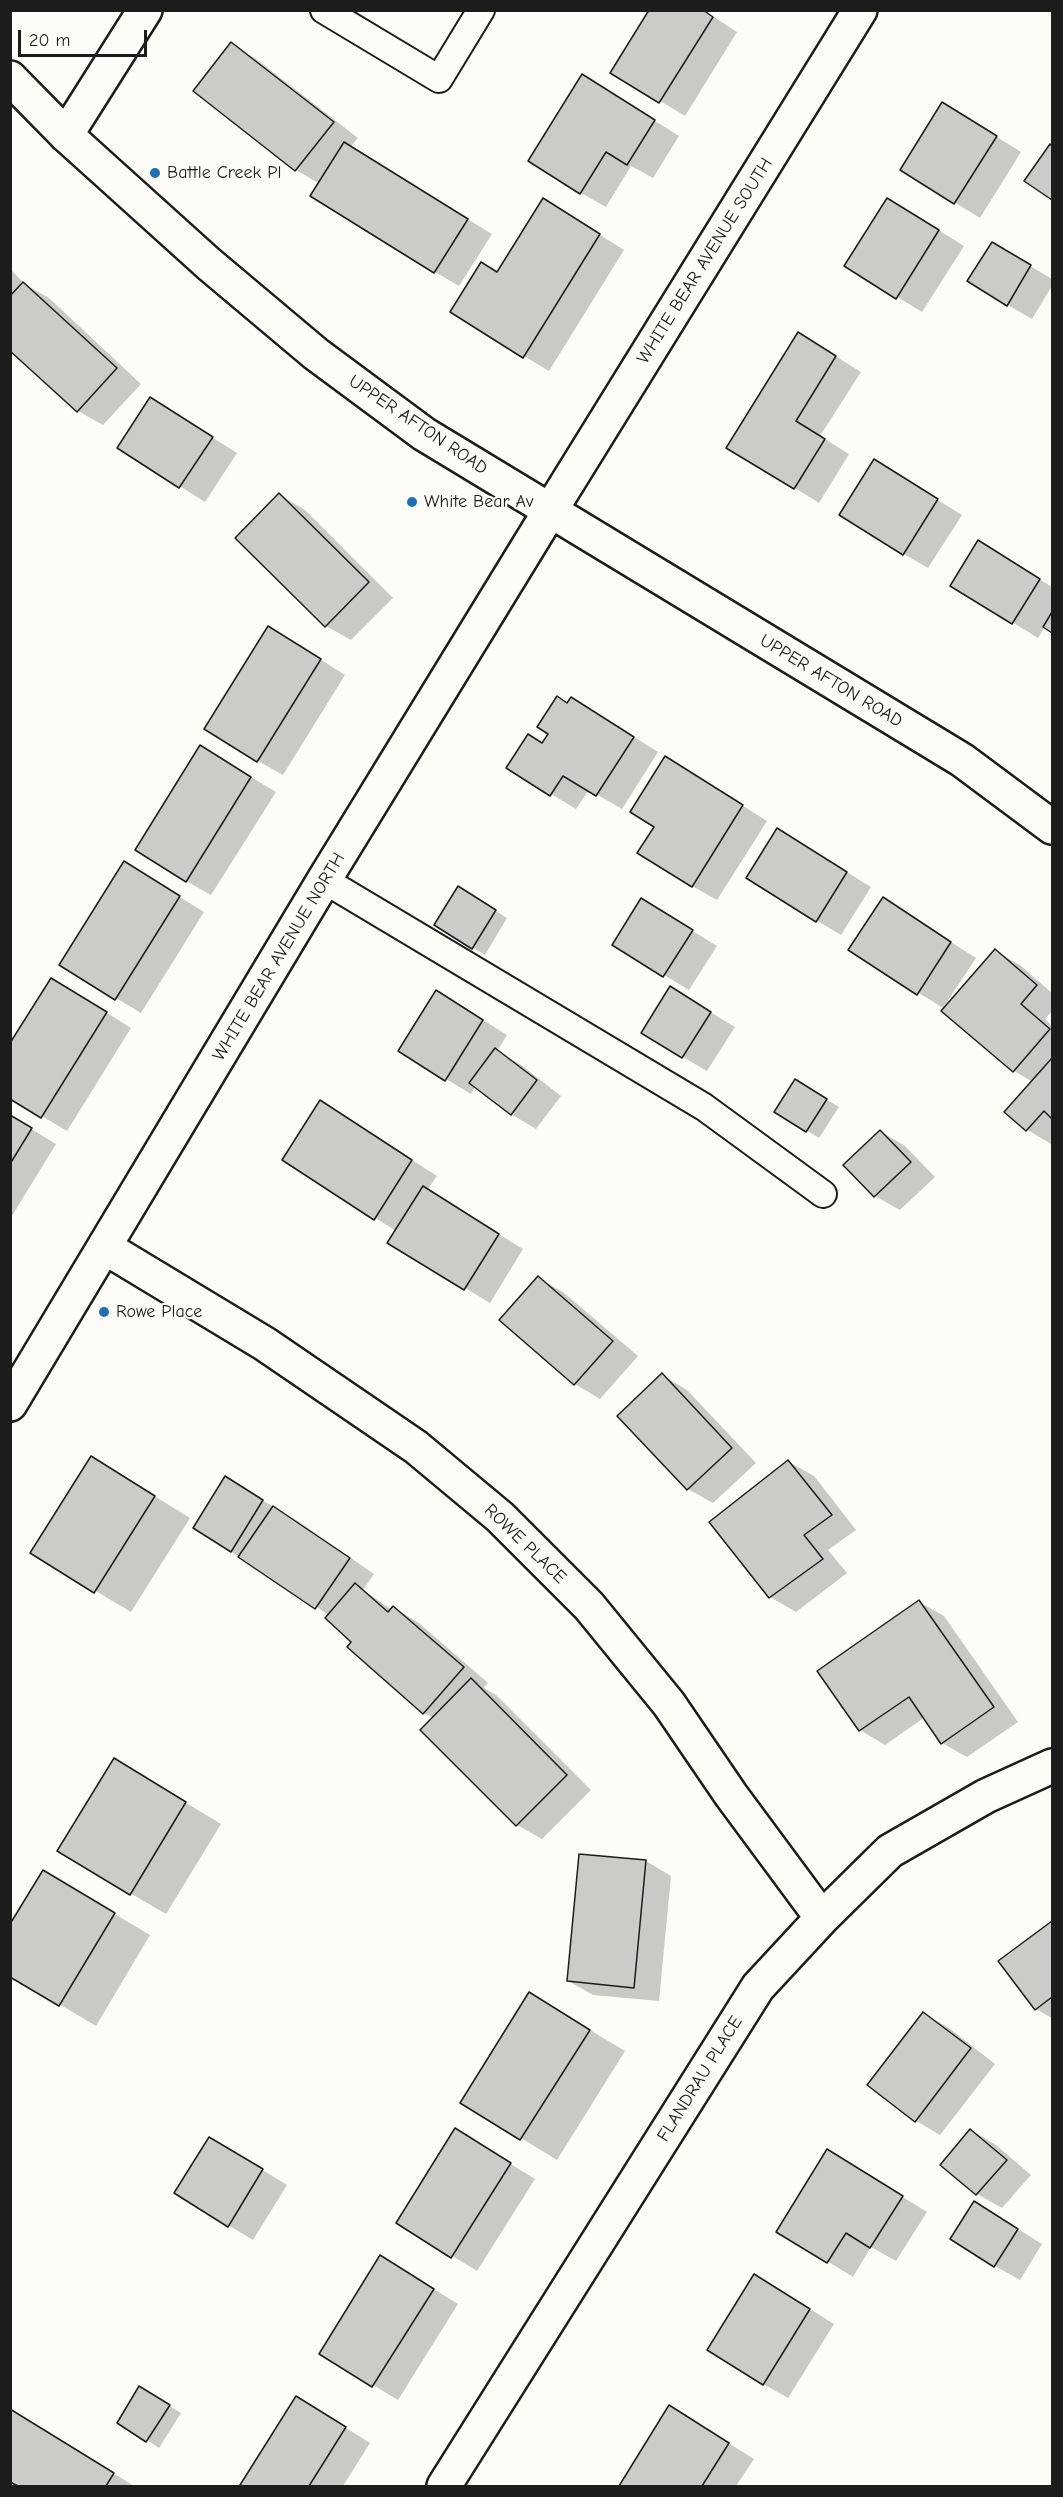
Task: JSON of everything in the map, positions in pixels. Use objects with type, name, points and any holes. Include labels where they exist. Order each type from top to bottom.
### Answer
[{"type":"street","points":[[66,135],[145,10]]},
{"type":"street","name":"WHITE BEAR AVENUE SOUTH","points":[[550,511],[860,10]]},
{"type":"street","name":"UPPER AFTON ROAD","points":[[10,78],[66,135],[209,264],[316,354],[424,434],[962,760],[1053,827]]},
{"type":"street","name":"WHITE BEAR AVENUE NORTH","points":[[10,1404],[106,1248],[324,880],[550,511]]},
{"type":"street","name":"ROWE PLACE","points":[[106,1248],[265,1344],[406,1440],[500,1517],[589,1606],[669,1704],[731,1795],[822,1918]]},
{"type":"street","name":"FLANDRAU PLACE","points":[[444,2487],[758,1987],[822,1918],[890,1851],[986,1796],[1053,1766]]},
{"type":"lane","points":[[324,10],[439,79],[481,10]]},
{"type":"lane","points":[[324,880],[704,1107],[823,1194]]},
{"type":"building","points":[[649,10],[703,10],[713,17],[659,103],[610,73]]},
{"type":"building","points":[[231,42],[334,122],[295,171],[193,91]]},
{"type":"building","points":[[582,74],[655,120],[627,165],[606,152],[580,194],[528,161]]},
{"type":"building","points":[[942,102],[997,136],[954,204],[900,170]]},
{"type":"building","points":[[344,142],[468,219],[434,273],[310,196]]},
{"type":"building","points":[[1050,144],[1052,146],[1052,200],[1024,181]]},
{"type":"building","points":[[543,198],[600,234],[523,358],[450,312],[481,262],[497,272]]},
{"type":"building","points":[[887,198],[939,230],[896,299],[844,266]]},
{"type":"building","points":[[992,242],[1031,265],[1007,306],[967,281]]},
{"type":"building","points":[[23,282],[117,368],[77,412],[10,351],[10,296]]},
{"type":"building","points":[[798,332],[836,356],[796,421],[825,439],[794,489],[726,448]]},
{"type":"building","points":[[150,397],[213,437],[179,488],[117,448]]},
{"type":"building","points":[[874,459],[938,499],[903,555],[839,515]]},
{"type":"building","points":[[279,493],[369,582],[325,627],[235,538]]},
{"type":"building","points":[[978,540],[1040,579],[1012,624],[950,586]]},
{"type":"building","points":[[1052,612],[1052,633],[1043,627]]},
{"type":"building","points":[[268,626],[321,659],[257,762],[204,729]]},
{"type":"building","points":[[557,696],[567,703],[571,697],[634,737],[596,796],[563,776],[550,796],[506,768],[528,734],[542,743],[548,734],[537,727]]},
{"type":"building","points":[[200,745],[251,777],[186,882],[135,850]]},
{"type":"building","points":[[665,756],[743,805],[692,887],[637,853],[654,827],[630,812]]},
{"type":"building","points":[[777,828],[847,872],[816,922],[746,878]]},
{"type":"building","points":[[124,861],[180,896],[115,1000],[59,965]]},
{"type":"building","points":[[458,886],[496,910],[472,949],[434,925]]},
{"type":"building","points":[[883,897],[951,942],[917,995],[848,950]]},
{"type":"building","points":[[641,898],[693,930],[663,977],[612,945]]},
{"type":"building","points":[[995,949],[1037,985],[1021,1004],[1050,1029],[1013,1072],[941,1011]]},
{"type":"building","points":[[51,978],[107,1012],[41,1118],[10,1099],[10,1043]]},
{"type":"building","points":[[670,986],[711,1012],[682,1058],[641,1033]]},
{"type":"building","points":[[436,990],[483,1020],[445,1081],[398,1051]]},
{"type":"building","points":[[495,1048],[537,1080],[511,1115],[469,1083]]},
{"type":"building","points":[[1052,1058],[1052,1119],[1044,1111],[1026,1131],[1004,1112]]},
{"type":"building","points":[[795,1079],[827,1099],[806,1132],[774,1112]]},
{"type":"building","points":[[320,1100],[412,1160],[374,1220],[282,1160]]},
{"type":"building","points":[[10,1115],[32,1128],[10,1164]]},
{"type":"building","points":[[880,1130],[911,1162],[874,1197],[843,1165]]},
{"type":"building","points":[[423,1186],[499,1234],[464,1290],[387,1243]]},
{"type":"building","points":[[538,1276],[613,1341],[574,1385],[499,1320]]},
{"type":"building","points":[[662,1373],[732,1448],[687,1490],[617,1416]]},
{"type":"building","points":[[91,1456],[155,1496],[94,1593],[30,1553]]},
{"type":"building","points":[[788,1460],[832,1515],[804,1535],[823,1559],[769,1598],[709,1522]]},
{"type":"building","points":[[225,1476],[263,1500],[231,1552],[193,1528]]},
{"type":"building","points":[[273,1506],[350,1558],[315,1609],[238,1557]]},
{"type":"building","points":[[355,1583],[388,1612],[393,1606],[464,1667],[423,1714],[347,1647],[351,1642],[325,1618]]},
{"type":"building","points":[[919,1600],[994,1707],[941,1744],[909,1697],[859,1731],[817,1671]]},
{"type":"building","points":[[471,1678],[567,1775],[516,1826],[420,1730]]},
{"type":"building","points":[[114,1758],[186,1802],[130,1895],[57,1851]]},
{"type":"building","points":[[579,1854],[646,1860],[634,1988],[567,1981]]},
{"type":"building","points":[[43,1870],[115,1913],[59,2006],[10,1977],[10,1924]]},
{"type":"building","points":[[1052,1921],[1052,1997],[1035,2010],[998,1961]]},
{"type":"building","points":[[529,1992],[590,2030],[520,2140],[460,2103]]},
{"type":"building","points":[[923,2012],[971,2048],[915,2122],[867,2085]]},
{"type":"building","points":[[455,2128],[511,2163],[451,2258],[396,2223]]},
{"type":"building","points":[[970,2129],[1007,2160],[976,2195],[940,2165]]},
{"type":"building","points":[[209,2137],[263,2169],[228,2227],[174,2193]]},
{"type":"building","points":[[827,2149],[903,2196],[870,2248],[846,2233],[827,2263],[776,2232]]},
{"type":"building","points":[[974,2201],[1018,2229],[994,2267],[950,2239]]},
{"type":"building","points":[[380,2255],[434,2289],[372,2387],[319,2354]]},
{"type":"building","points":[[754,2274],[810,2309],[763,2385],[707,2350]]},
{"type":"building","points":[[139,2386],[170,2405],[146,2442],[117,2423]]},
{"type":"building","points":[[296,2396],[346,2427],[309,2486],[240,2485]]},
{"type":"building","points":[[669,2405],[729,2443],[702,2486],[619,2486]]},
{"type":"building","points":[[10,2409],[114,2473],[106,2486],[18,2486],[10,2482]]},
{"type":"place","name":"Battle Creek Pl","points":[[155,173]]},
{"type":"place","name":"White Bear Av","points":[[412,502]]},
{"type":"place","name":"Rowe Place","points":[[104,1312]]}]
